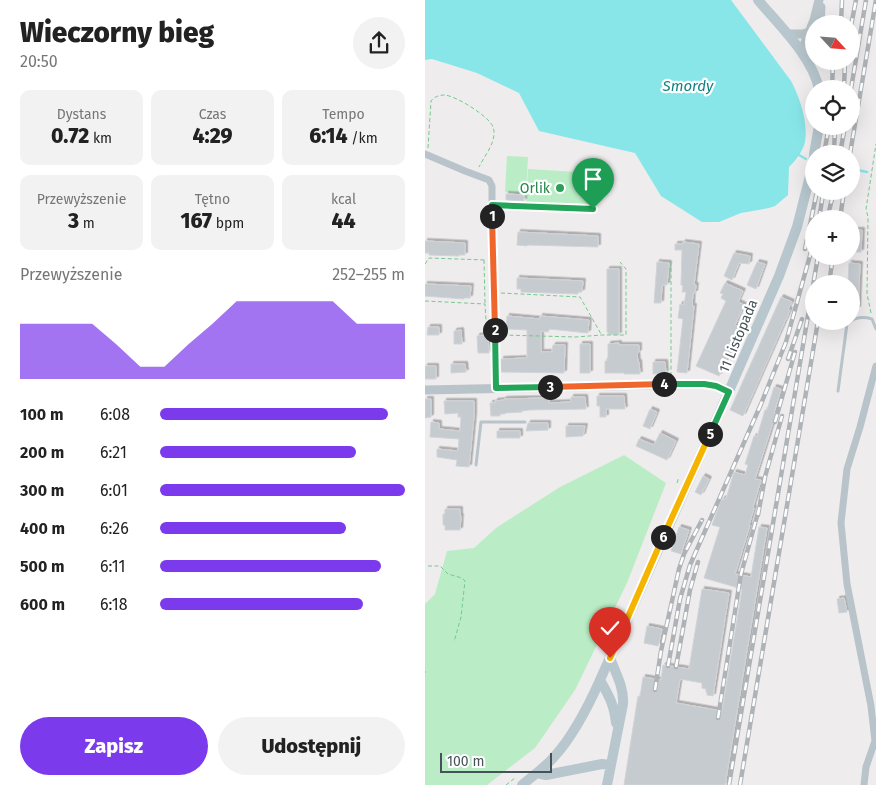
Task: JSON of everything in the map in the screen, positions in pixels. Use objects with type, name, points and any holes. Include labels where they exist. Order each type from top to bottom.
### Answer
[{"type":"main road","points":[[758,0],[804,56],[816,80]]},
{"type":"main road","name":"11 Listopada","points":[[520,781],[537,773],[555,756],[567,742],[590,702],[729,392],[787,254],[805,199]]},
{"type":"main road","points":[[607,785],[623,704],[619,677],[610,658]]},
{"type":"main road","points":[[617,731],[611,700],[600,680],[620,683]]},
{"type":"main road","points":[[537,773],[546,775],[602,764],[611,765]]},
{"type":"street","points":[[819,0],[821,15]]},
{"type":"street","points":[[815,15],[819,0]]},
{"type":"street","points":[[787,34],[805,33]]},
{"type":"street","points":[[804,56],[803,45],[805,41]]},
{"type":"street","points":[[426,154],[489,180],[492,186],[496,388]]},
{"type":"street","points":[[492,205],[593,209]]},
{"type":"street","points":[[864,785],[866,767],[875,741],[870,697],[847,584],[841,523],[847,469],[876,366]]},
{"type":"street","points":[[425,390],[704,384],[716,386],[729,392]]},
{"type":"lane","points":[[860,318],[872,319],[876,329]]},
{"type":"lane","points":[[838,391],[846,330]]},
{"type":"lane","points":[[476,465],[481,422],[525,422]]},
{"type":"path","points":[[426,154],[431,101],[438,96],[450,96],[473,108],[490,122],[493,127],[492,142],[475,175]]},
{"type":"path","points":[[872,319],[867,294],[866,209],[876,144]]},
{"type":"path","points":[[425,264],[429,258],[494,260]]},
{"type":"path","points":[[484,260],[485,304],[488,326]]},
{"type":"path","points":[[671,260],[671,379]]},
{"type":"path","points":[[495,335],[589,337],[627,335],[627,269],[619,262]]},
{"type":"path","points":[[495,292],[579,297],[602,335]]},
{"type":"path","points":[[425,301],[485,304]]},
{"type":"path","points":[[677,486],[679,477]]},
{"type":"path","points":[[427,566],[440,566],[448,574],[462,578],[465,581],[461,617],[454,642]]},
{"type":"path","points":[[506,785],[520,781]]},
{"type":"green space","name":"Orlik","points":[[507,156],[528,157],[526,193],[505,192]]},
{"type":"green space","name":"Orlik","points":[[528,169],[594,173],[593,206],[526,202]]},
{"type":"green space","points":[[624,455],[666,483],[627,583],[575,690],[535,748],[487,785],[425,785],[425,604],[435,594],[447,551],[474,548],[496,528],[560,487]]},
{"type":"water","name":"Smordy","points":[[425,0],[731,0],[791,81],[801,104],[805,123],[805,141],[800,154],[789,167],[788,195],[775,206],[741,213],[719,222],[702,222],[661,196],[635,153],[539,131],[519,93],[477,73],[432,59],[425,60]]},
{"type":"building","points":[[506,194],[524,195],[524,201],[506,200]]},
{"type":"building","points":[[860,230],[862,230],[861,252]]},
{"type":"building","points":[[518,232],[598,236],[598,247],[517,245]]},
{"type":"building","points":[[425,241],[465,243],[465,255],[429,255],[429,253],[425,253]]},
{"type":"building","points":[[683,242],[699,244],[687,373],[677,372],[683,319],[678,318],[680,304],[684,305],[686,292],[682,292],[683,286],[681,285],[682,250],[675,250],[675,244],[683,244]]},
{"type":"building","points":[[734,253],[750,256],[749,264],[739,263],[732,280],[724,276]]},
{"type":"building","points":[[657,262],[669,263],[667,285],[662,285],[661,303],[654,303]]},
{"type":"building","points":[[757,262],[765,264],[756,289],[747,285]]},
{"type":"building","points":[[849,265],[860,265],[860,275],[848,275]]},
{"type":"building","points":[[607,269],[619,269],[619,335],[608,334],[607,332]]},
{"type":"building","points":[[517,278],[583,281],[582,292],[578,292],[578,294],[521,292],[521,289],[517,289]]},
{"type":"building","points":[[725,283],[743,291],[738,302],[744,305],[735,325],[740,327],[719,376],[696,366],[726,301],[721,298],[723,294],[720,293]]},
{"type":"building","points":[[425,284],[471,286],[470,298],[425,296]]},
{"type":"building","points":[[781,297],[792,302],[788,309],[790,310],[743,416],[730,410]]},
{"type":"building","points":[[507,316],[540,319],[540,316],[589,320],[588,333],[549,329],[548,332],[541,331],[541,352],[552,352],[553,345],[565,345],[564,373],[501,372],[501,359],[527,358],[527,330],[506,329]]},
{"type":"building","points":[[428,327],[439,327],[439,335],[427,335]]},
{"type":"building","points":[[461,330],[462,344],[454,344],[454,331]]},
{"type":"building","points":[[488,335],[489,353],[478,353],[477,336]]},
{"type":"building","points":[[619,343],[619,345],[639,345],[639,352],[637,354],[640,374],[605,373],[608,344]]},
{"type":"building","points":[[580,344],[590,344],[590,373],[580,373]]},
{"type":"building","points":[[653,362],[665,362],[666,373],[653,374]]},
{"type":"building","points":[[451,364],[465,364],[466,372],[451,373]]},
{"type":"building","points":[[425,366],[436,366],[436,379],[425,379]]},
{"type":"building","points":[[774,387],[781,389],[774,413],[776,413],[755,479],[761,480],[735,574],[751,577],[759,527],[767,528],[725,785],[624,785],[638,696],[640,697],[643,677],[661,680],[663,665],[689,669],[702,589],[729,593],[713,696],[707,695],[706,689],[702,688],[702,683],[680,679],[676,703],[722,711],[742,589],[704,578],[720,527],[712,525],[721,500],[723,498],[726,499],[734,472],[745,475],[748,465],[745,464],[754,436],[757,437]]},
{"type":"building","points":[[597,396],[624,396],[625,409],[606,409],[606,417],[600,417],[600,406],[597,406]]},
{"type":"building","points":[[571,397],[585,397],[586,409],[529,410],[491,416],[490,403],[495,403],[495,401],[549,398],[549,403],[571,402]]},
{"type":"building","points":[[425,399],[431,399],[431,417],[425,418]]},
{"type":"building","points":[[444,401],[474,401],[469,467],[456,466],[457,460],[437,457],[437,449],[458,451],[459,439],[430,437],[431,422],[439,423],[439,429],[460,431],[461,417],[458,417],[458,413],[445,414]]},
{"type":"building","points":[[650,409],[657,412],[650,429],[643,426]]},
{"type":"building","points":[[528,423],[548,423],[548,430],[526,431]]},
{"type":"building","points":[[566,426],[585,426],[583,436],[566,437]]},
{"type":"building","points":[[497,431],[520,431],[520,438],[497,438]]},
{"type":"building","points":[[660,433],[676,441],[667,460],[636,446],[639,439],[654,445]]},
{"type":"building","points":[[703,476],[709,479],[701,495],[695,492]]},
{"type":"building","points":[[445,509],[460,509],[460,530],[445,530],[443,514],[445,514]]},
{"type":"building","points":[[679,527],[689,530],[681,554],[671,551]]},
{"type":"building","points":[[844,598],[847,612],[839,613],[837,599]]},
{"type":"building","points":[[647,626],[662,629],[658,646],[644,643]]},
{"type":"waterway","points":[[799,155],[805,158]]},
{"type":"waterway","points":[[860,171],[867,172]]},
{"type":"railway","points":[[841,15],[842,0]]},
{"type":"railway","points":[[853,15],[856,0]]},
{"type":"railway","points":[[853,80],[866,0]]},
{"type":"railway","points":[[852,145],[876,0]]},
{"type":"railway","points":[[832,80],[833,70]]},
{"type":"railway","points":[[844,80],[845,70]]},
{"type":"railway","points":[[826,145],[827,135]]},
{"type":"railway","points":[[834,145],[835,135]]},
{"type":"railway","points":[[842,145],[843,135]]},
{"type":"railway","points":[[813,210],[815,200]]},
{"type":"railway","points":[[820,210],[822,200]]},
{"type":"railway","points":[[829,210],[832,200]]},
{"type":"railway","points":[[841,210],[843,200]]},
{"type":"railway","points":[[759,409],[786,342],[807,265]]},
{"type":"railway","points":[[729,785],[816,265]]},
{"type":"railway","points":[[830,275],[832,265]]},
{"type":"railway","points":[[788,359],[802,319]]},
{"type":"railway","points":[[740,785],[816,330]]},
{"type":"railway","points":[[775,422],[795,352]]},
{"type":"railway","points":[[668,666],[680,599],[690,565],[761,404]]},
{"type":"railway","points":[[758,515],[765,477],[782,416]]},
{"type":"railway","points":[[718,718],[741,574],[759,509]]},
{"type":"railway","points":[[655,690],[661,651],[679,569],[684,554],[702,520]]},
{"type":"railway","points":[[676,667],[690,590],[698,562]]},
{"type":"place","name":"Orlik","points":[[560,188]]},
{"type":"route","points":[[593,209],[492,205],[496,388],[704,384],[716,386],[729,392],[610,658]]}]
